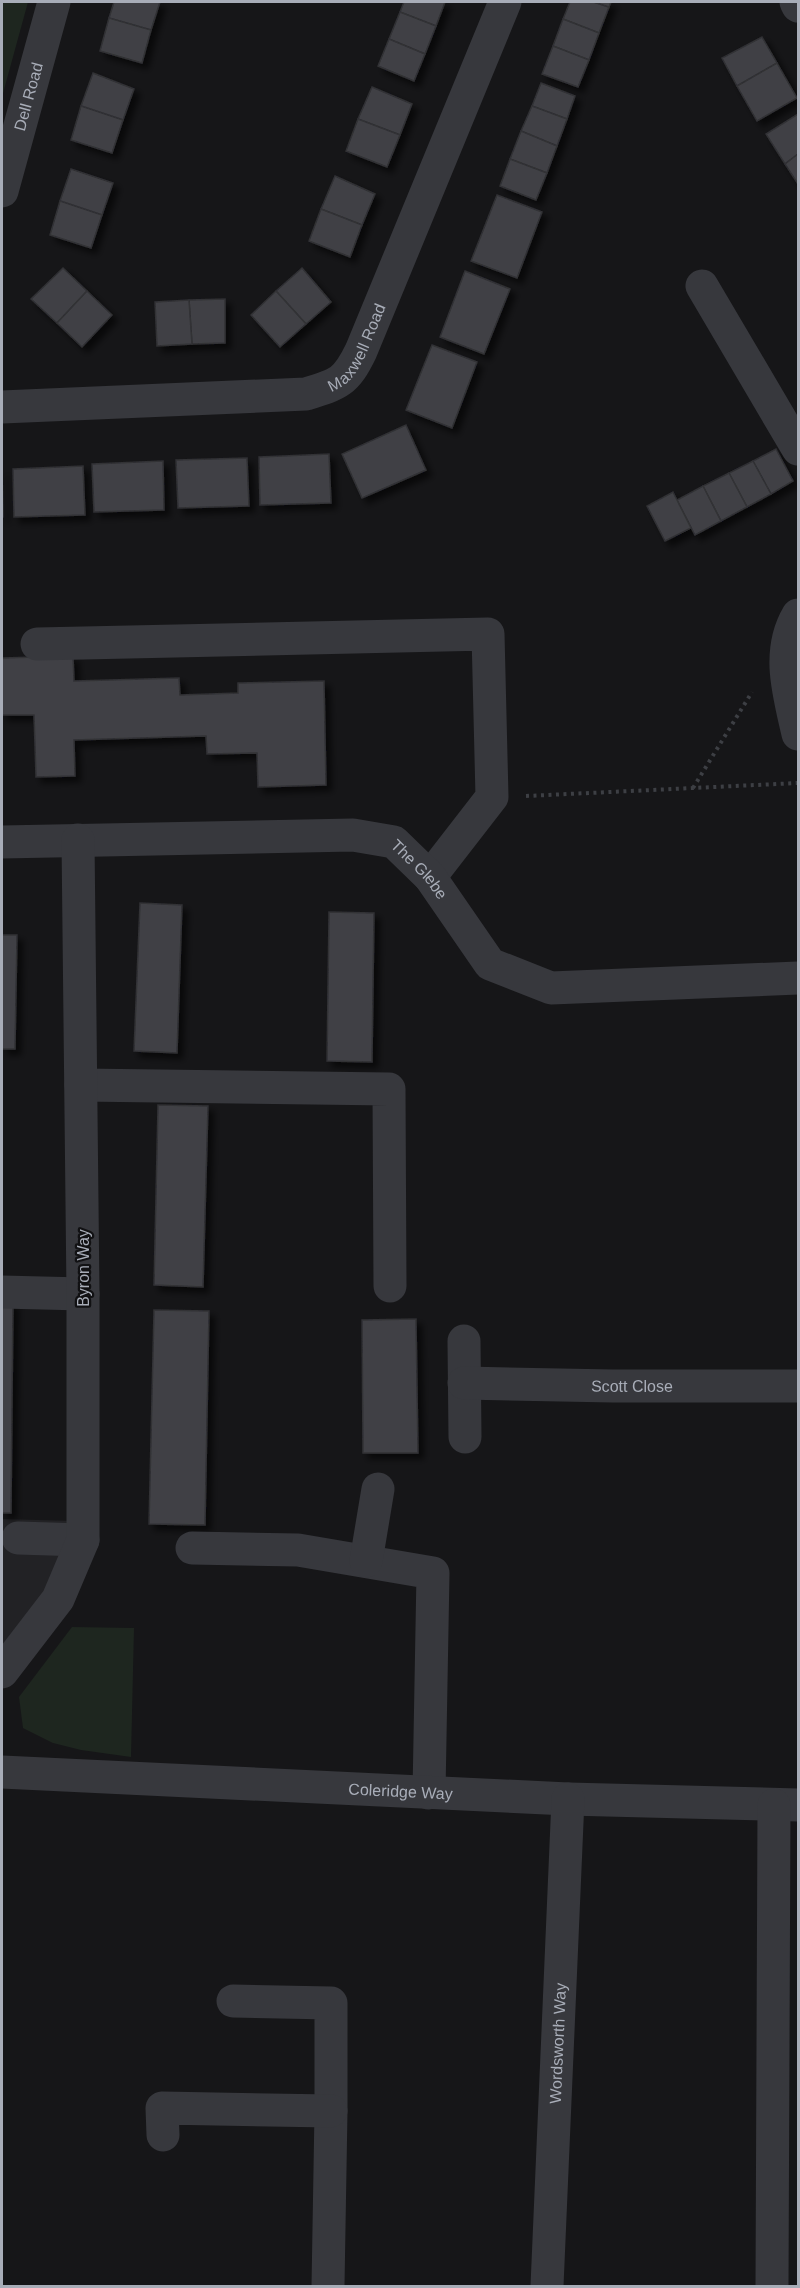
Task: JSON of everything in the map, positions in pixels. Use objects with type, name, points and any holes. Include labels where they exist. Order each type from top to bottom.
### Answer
[{"type":"street","name":"Dell Road","points":[[2,191],[54,2]]},
{"type":"street","name":"Maxwell Road","points":[[2,407],[306,394],[332,386],[351,372],[505,2]]},
{"type":"street","points":[[796,2],[798,6]]},
{"type":"street","points":[[702,286],[798,449]]},
{"type":"street","points":[[798,615],[791,627],[786,647],[785,666],[788,692],[798,734]]},
{"type":"street","points":[[37,644],[488,634],[492,797],[430,877]]},
{"type":"street","name":"The Glebe","points":[[2,842],[353,835],[394,842],[430,877],[490,964],[551,988],[798,978]]},
{"type":"street","name":"Byron Way","points":[[2,1672],[58,1599],[83,1540],[78,840]]},
{"type":"street","points":[[81,1085],[389,1089],[390,1286]]},
{"type":"street","points":[[2,1292],[83,1294]]},
{"type":"street","points":[[464,1341],[465,1437]]},
{"type":"street","name":"Scott Close","points":[[464,1383],[798,1386]]},
{"type":"street","points":[[366,1561],[378,1489]]},
{"type":"street","points":[[18,1538],[83,1540]]},
{"type":"street","points":[[192,1548],[298,1551],[433,1573],[429,1793]]},
{"type":"street","name":"Coleridge Way","points":[[2,1772],[568,1799],[786,1805]]},
{"type":"street","name":"Wordsworth Way","points":[[547,2286],[568,1799]]},
{"type":"street","points":[[772,2286],[786,1805]]},
{"type":"street","points":[[233,2001],[331,2003],[332,2110],[328,2286]]},
{"type":"street","points":[[163,2135],[162,2108],[332,2110]]},
{"type":"path","points":[[693,788],[765,670],[785,666]]},
{"type":"path","points":[[492,797],[798,783]]},
{"type":"shaded area","points":[[2,2],[28,2],[2,97]]},
{"type":"shaded area","points":[[2,1519],[76,1521],[53,1595],[2,1658]]},
{"type":"shaded area","points":[[72,1627],[134,1628],[131,1757],[81,1750],[53,1743],[23,1728],[19,1697]]},
{"type":"building","points":[[114,2],[160,2],[151,30],[109,18]]},
{"type":"building","points":[[404,2],[445,2],[436,26],[400,12]]},
{"type":"building","points":[[570,2],[594,2],[609,7],[599,33],[563,19]]},
{"type":"building","points":[[594,2],[611,2],[609,7]]},
{"type":"building","points":[[400,12],[436,26],[425,54],[389,39]]},
{"type":"building","points":[[109,18],[151,30],[142,63],[100,51]]},
{"type":"building","points":[[563,19],[599,33],[589,60],[553,46]]},
{"type":"building","points":[[762,37],[777,63],[737,86],[722,58]]},
{"type":"building","points":[[389,39],[425,54],[414,81],[378,66]]},
{"type":"building","points":[[553,46],[589,60],[578,87],[542,74]]},
{"type":"building","points":[[777,63],[797,98],[757,121],[737,86]]},
{"type":"building","points":[[93,73],[134,89],[123,120],[81,106]]},
{"type":"building","points":[[541,83],[575,96],[567,119],[532,106]]},
{"type":"building","points":[[372,87],[412,104],[400,135],[358,119]]},
{"type":"building","points":[[81,106],[123,120],[112,153],[71,140]]},
{"type":"building","points":[[532,106],[567,119],[557,146],[521,131]]},
{"type":"building","points":[[798,114],[798,154],[785,164],[766,134]]},
{"type":"building","points":[[358,119],[400,135],[387,167],[346,151]]},
{"type":"building","points":[[521,131],[557,146],[547,173],[510,159]]},
{"type":"building","points":[[798,154],[798,184],[785,164]]},
{"type":"building","points":[[510,159],[547,173],[536,200],[500,186]]},
{"type":"building","points":[[71,169],[113,183],[102,215],[60,201]]},
{"type":"building","points":[[335,176],[375,194],[362,225],[321,209]]},
{"type":"building","points":[[497,195],[542,212],[517,278],[471,261]]},
{"type":"building","points":[[60,201],[102,215],[91,248],[50,235]]},
{"type":"building","points":[[321,209],[362,225],[350,257],[309,241]]},
{"type":"building","points":[[63,268],[87,291],[57,323],[31,299]]},
{"type":"building","points":[[302,268],[331,302],[306,324],[276,291]]},
{"type":"building","points":[[465,271],[510,289],[484,354],[440,337]]},
{"type":"building","points":[[87,291],[112,315],[82,347],[57,323]]},
{"type":"building","points":[[276,291],[306,324],[280,347],[251,315]]},
{"type":"building","points":[[225,299],[225,343],[192,344],[189,300]]},
{"type":"building","points":[[189,300],[192,344],[157,346],[155,302]]},
{"type":"building","points":[[432,345],[477,362],[452,428],[406,410]]},
{"type":"building","points":[[406,425],[426,470],[362,498],[342,454]]},
{"type":"building","points":[[776,449],[793,481],[771,494],[753,461]]},
{"type":"building","points":[[329,454],[331,503],[260,505],[259,457]]},
{"type":"building","points":[[247,458],[249,506],[178,508],[176,460]]},
{"type":"building","points":[[163,461],[164,510],[94,512],[92,464]]},
{"type":"building","points":[[753,461],[771,494],[747,507],[729,473]]},
{"type":"building","points":[[83,466],[85,515],[14,517],[13,469]]},
{"type":"building","points":[[2,469],[3,517],[2,518]]},
{"type":"building","points":[[729,473],[747,507],[721,521],[703,486]]},
{"type":"building","points":[[703,486],[721,521],[695,535],[677,500]]},
{"type":"building","points":[[673,492],[691,528],[665,541],[647,506]]},
{"type":"building","points":[[73,656],[74,681],[179,678],[180,695],[238,693],[238,683],[324,681],[326,785],[258,787],[257,753],[207,754],[206,736],[74,740],[75,776],[36,777],[34,715],[2,715],[2,658]]},
{"type":"building","points":[[140,903],[182,905],[177,1053],[134,1051]]},
{"type":"building","points":[[329,912],[374,913],[372,1062],[327,1061]]},
{"type":"building","points":[[2,935],[17,935],[15,1049],[2,1049]]},
{"type":"building","points":[[158,1105],[208,1106],[203,1287],[154,1285]]},
{"type":"building","points":[[2,1302],[13,1302],[11,1513],[2,1513]]},
{"type":"building","points":[[154,1310],[209,1311],[205,1525],[149,1524]]},
{"type":"building","points":[[416,1319],[418,1453],[363,1453],[362,1320]]}]
